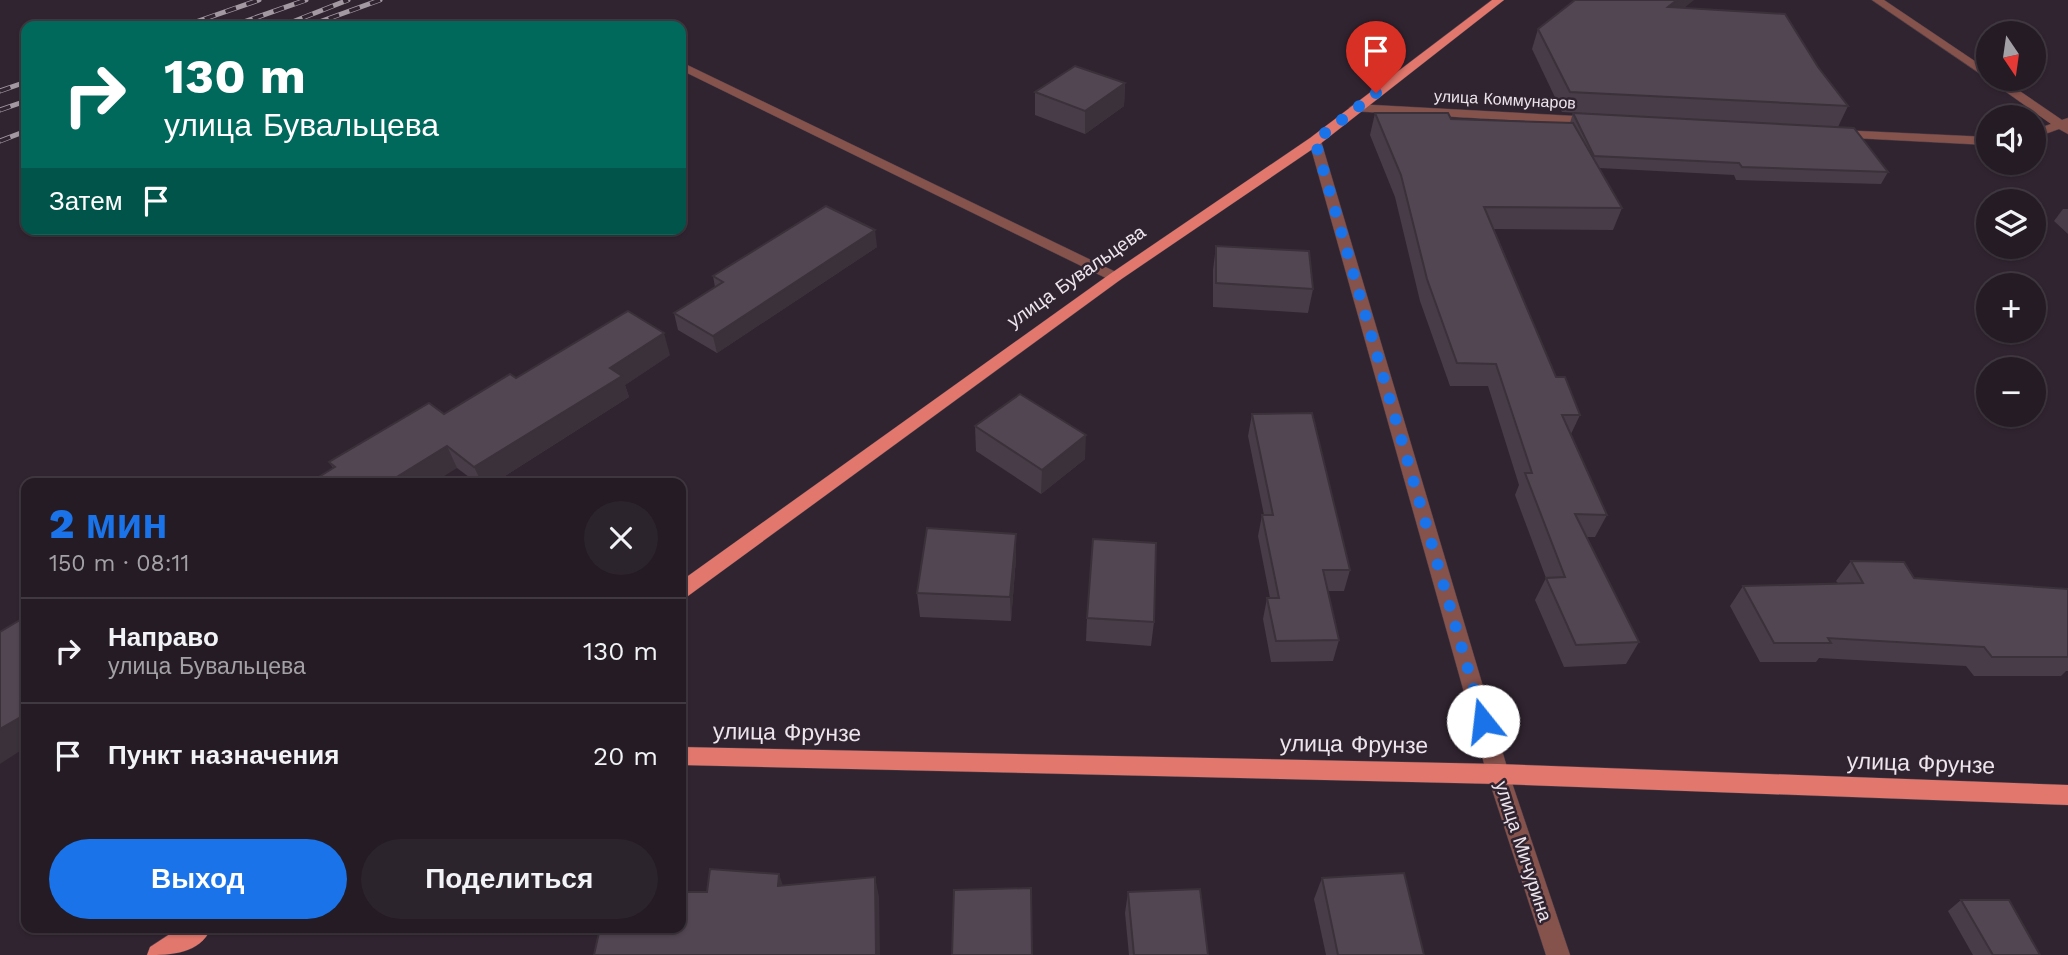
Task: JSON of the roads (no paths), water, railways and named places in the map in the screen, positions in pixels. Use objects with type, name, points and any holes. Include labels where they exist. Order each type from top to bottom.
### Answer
[{"type":"main road","name":"улица Бувальцева","points":[[686,587],[1115,278],[1315,141],[1499,0]]},
{"type":"main road","name":"улица Фрунзе","points":[[686,756],[1498,774],[2068,795]]},
{"type":"main road","points":[[159,955],[192,933]]},
{"type":"street","points":[[1877,0],[1976,67]]},
{"type":"street","points":[[686,68],[1115,278]]},
{"type":"street","points":[[2013,91],[2065,125]]},
{"type":"street","name":"улица Коммунаров","points":[[1355,108],[1605,122]]},
{"type":"street","points":[[2046,131],[2065,125]]},
{"type":"street","points":[[1828,134],[1976,140]]},
{"type":"street","name":"улица Мичурина","points":[[1315,141],[1498,774],[1558,955]]},
{"type":"railway","points":[[198,21],[259,0]]},
{"type":"railway","points":[[246,21],[306,0]]},
{"type":"railway","points":[[295,21],[348,0]]},
{"type":"railway","points":[[322,21],[380,0]]},
{"type":"railway","points":[[0,91],[21,84]]},
{"type":"railway","points":[[0,110],[21,103]]},
{"type":"railway","points":[[0,141],[21,133]]}]
